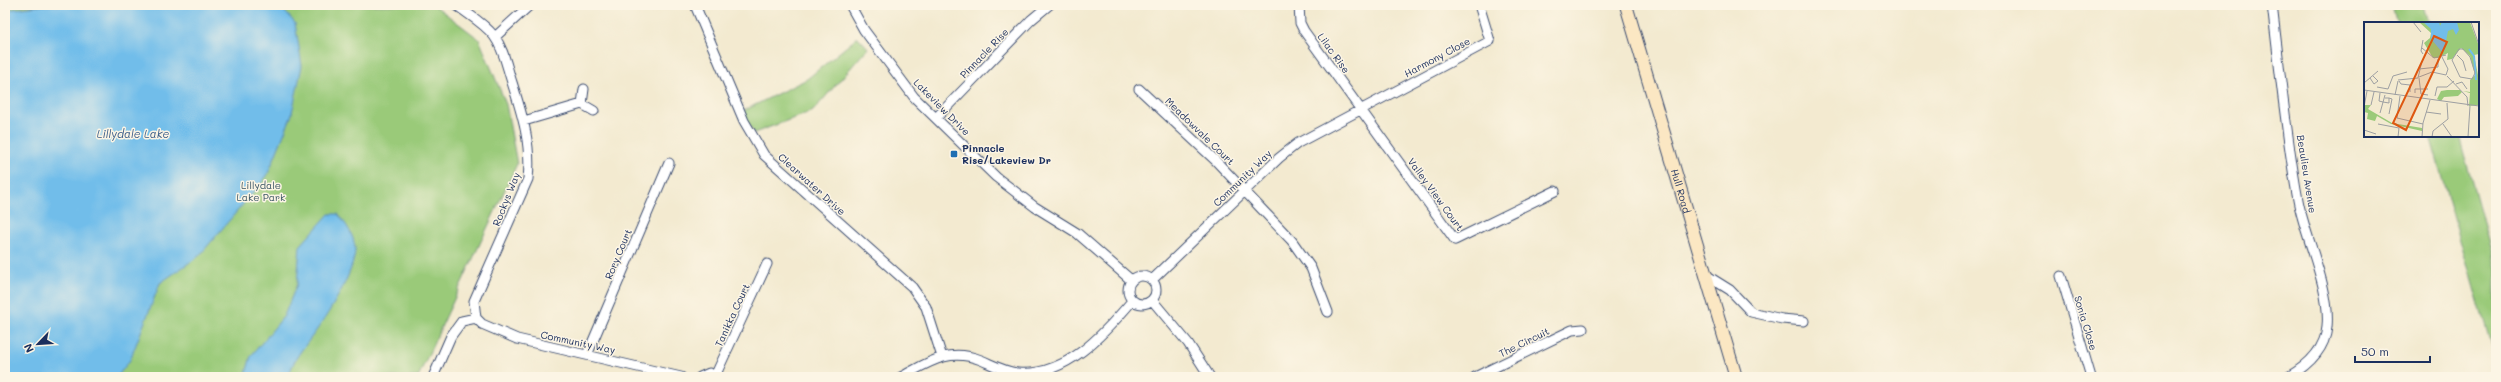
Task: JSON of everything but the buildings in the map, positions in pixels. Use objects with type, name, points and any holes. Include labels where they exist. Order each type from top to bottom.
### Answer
[{"type":"main road","name":"Hull Road","points":[[1626,5],[1736,377]]},
{"type":"street","name":"Rockys Way","points":[[456,5],[484,26],[495,37],[502,50],[524,120],[530,161],[528,179],[474,302],[476,318]]},
{"type":"street","points":[[495,37],[530,5]]},
{"type":"street","name":"Clearwater Drive","points":[[695,5],[753,139],[778,168],[912,287],[926,307],[942,357]]},
{"type":"street","name":"Lakeview Drive","points":[[850,5],[864,30],[888,65],[914,97],[1006,185],[1035,207],[1077,233],[1131,280]]},
{"type":"street","name":"Pinnacle Rise","points":[[936,118],[1038,8],[1049,5]]},
{"type":"street","name":"Lilac Rise","points":[[1299,5],[1300,23],[1362,110]]},
{"type":"street","name":"Harmony Close","points":[[1362,110],[1490,41],[1479,5]]},
{"type":"street","name":"Beaulieu Avenue","points":[[2272,5],[2298,201],[2326,312],[2327,327],[2319,350],[2310,362],[2288,377]]},
{"type":"street","points":[[582,104],[584,89]]},
{"type":"street","name":"Meadowvale Court","points":[[1138,89],[1216,160],[1296,246],[1311,268],[1328,312]]},
{"type":"street","points":[[524,120],[582,104],[594,111]]},
{"type":"street","name":"Community Way","points":[[1152,280],[1244,190],[1298,143],[1362,110]]},
{"type":"street","name":"Valley View Court","points":[[1362,110],[1455,240],[1555,191]]},
{"type":"street","name":"Rory Court","points":[[587,355],[669,163]]},
{"type":"street","name":"Tanikka Court","points":[[718,376],[767,264]]},
{"type":"street","points":[[1143,275],[1152,280],[1156,289],[1152,300],[1142,305],[1132,301],[1127,291],[1131,280],[1143,275]]},
{"type":"street","points":[[1706,275],[1730,290],[1751,312],[1782,319],[1804,320]]},
{"type":"street","name":"Sonia Close","points":[[2061,276],[2091,377]]},
{"type":"street","points":[[1152,300],[1188,343],[1210,377]]},
{"type":"street","points":[[901,377],[920,365],[942,357],[966,356],[980,360],[1005,371],[1045,374],[1063,364],[1103,335],[1132,301]]},
{"type":"street","points":[[433,377],[451,336],[462,321],[476,318]]},
{"type":"street","name":"Community Way","points":[[476,318],[482,324],[517,339],[681,377]]},
{"type":"street","name":"The Circuit","points":[[1475,377],[1572,330],[1583,328]]},
{"type":"street","points":[[700,377],[709,373],[718,376]]},
{"type":"green space","name":"Lillydale Lake Park","points":[[5,5],[434,5],[479,39],[506,104],[517,164],[418,377],[5,377]]},
{"type":"green space","points":[[2392,5],[2423,5],[2428,22],[2397,22]]},
{"type":"green space","points":[[858,37],[868,48],[813,111],[754,133],[741,112],[807,79]]},
{"type":"green space","points":[[2430,137],[2459,137],[2496,268],[2496,363]]},
{"type":"water","name":"Lillydale Lake","points":[[46,5],[279,5],[295,23],[302,66],[291,117],[267,176],[199,256],[160,283],[130,360],[117,377],[5,377],[5,10]]},
{"type":"water","points":[[329,214],[338,214],[347,226],[354,243],[354,258],[346,281],[319,327],[295,360],[289,377],[245,377],[251,356],[284,316],[297,284],[300,246]]},
{"type":"place","name":"Pinnacle Rise/Lakeview Dr","points":[[954,154]]}]
